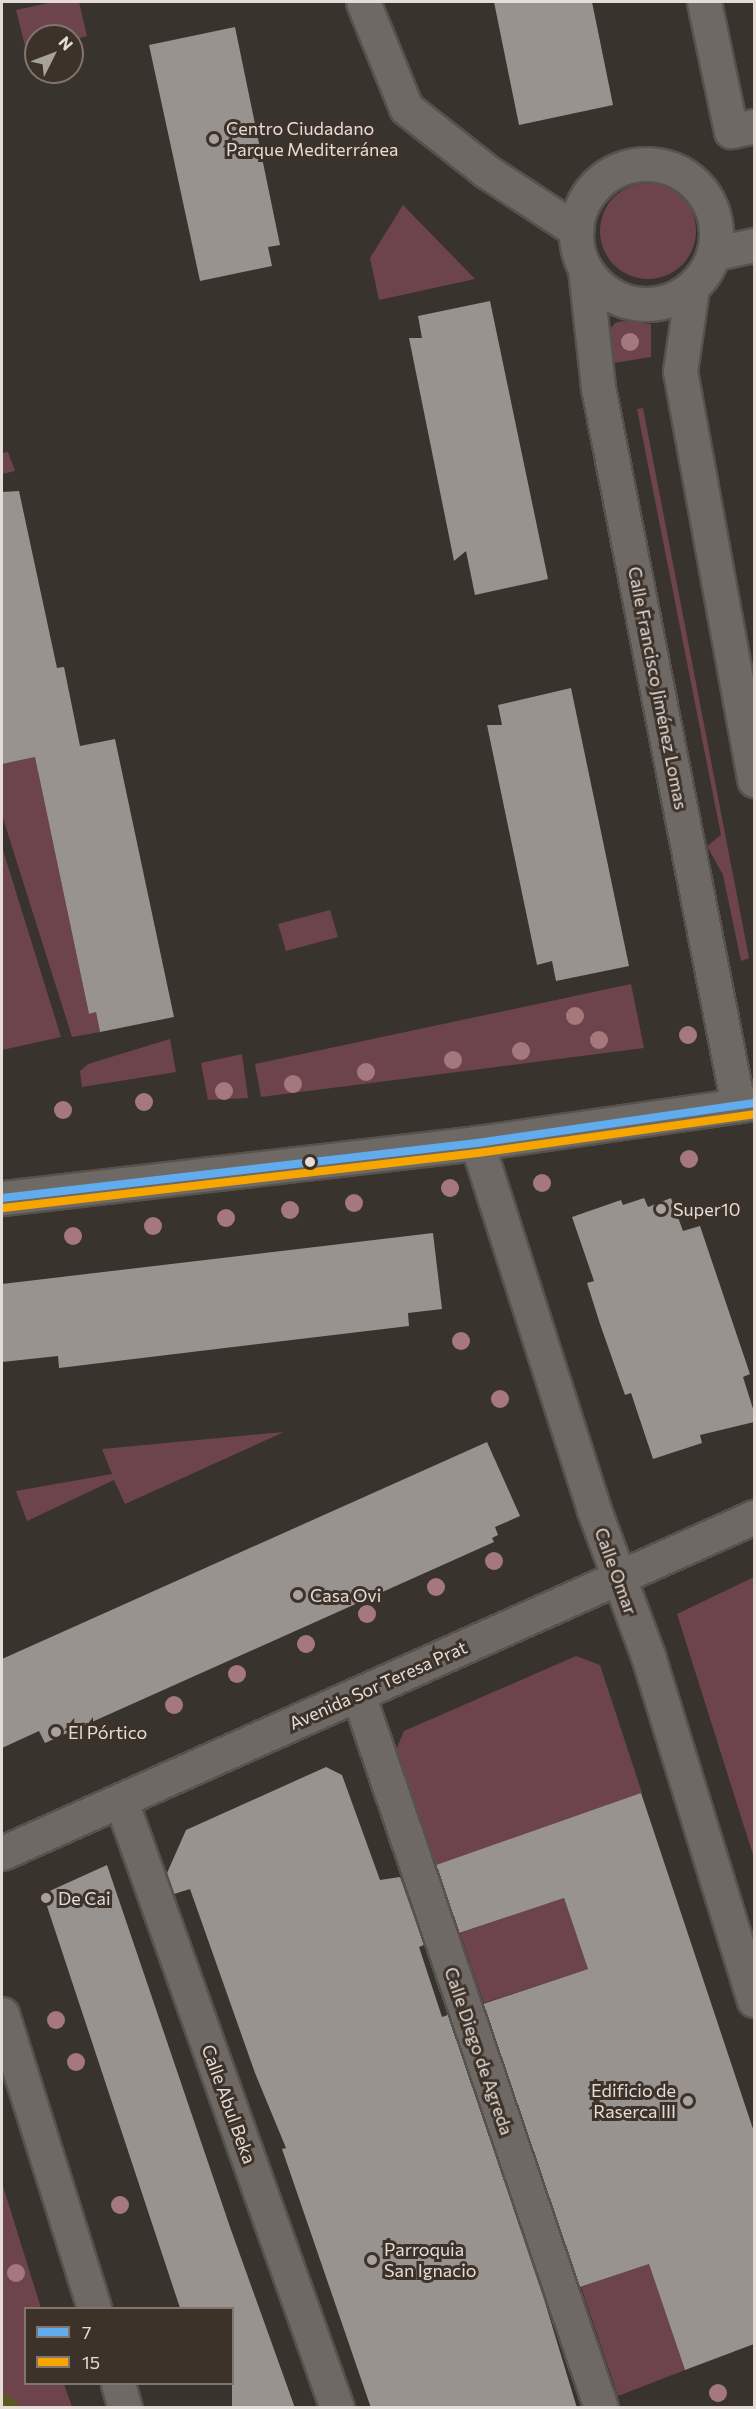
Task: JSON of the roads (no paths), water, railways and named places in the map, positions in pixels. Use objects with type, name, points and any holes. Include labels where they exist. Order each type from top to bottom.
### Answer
[{"type":"street","points":[[363,2],[406,108],[486,171],[576,230]]},
{"type":"street","points":[[704,2],[730,131],[754,126]]},
{"type":"street","points":[[692,288],[674,298],[634,303],[606,291],[585,269],[576,230],[580,208],[591,189],[607,176],[627,166],[648,164],[669,168],[688,178],[703,193],[714,223],[713,254],[692,288],[680,371],[754,780]]},
{"type":"street","points":[[713,254],[754,245]]},
{"type":"street","name":"Calle Francisco Jiménez Lomas","points":[[585,269],[598,387],[746,1104]]},
{"type":"street","points":[[2,1198],[477,1143],[746,1104]]},
{"type":"street","name":"Calle Omar","points":[[477,1143],[618,1578],[648,1656],[754,2000]]},
{"type":"street","name":"Avenida Sor Teresa Prat","points":[[2,1853],[754,1517]]},
{"type":"street","name":"Calle Diego de Agreda","points":[[358,1694],[600,2408]]},
{"type":"street","name":"Calle Abul Beka","points":[[121,1801],[337,2408]]},
{"type":"street","points":[[2,2014],[94,2307]]},
{"type":"street","points":[[118,2385],[125,2408]]},
{"type":"place","name":"Centro Ciudadano Parque Mediterránea","points":[[214,139]]},
{"type":"place","name":"Super10","points":[[661,1209]]},
{"type":"place","name":"Casa Ovi","points":[[298,1595]]},
{"type":"place","name":"El Pórtico","points":[[56,1732]]},
{"type":"place","name":"De Cai","points":[[46,1898]]},
{"type":"place","name":"Edificio de Raserca III","points":[[688,2101]]},
{"type":"place","name":"Parroquia San Ignacio","points":[[372,2260]]}]
